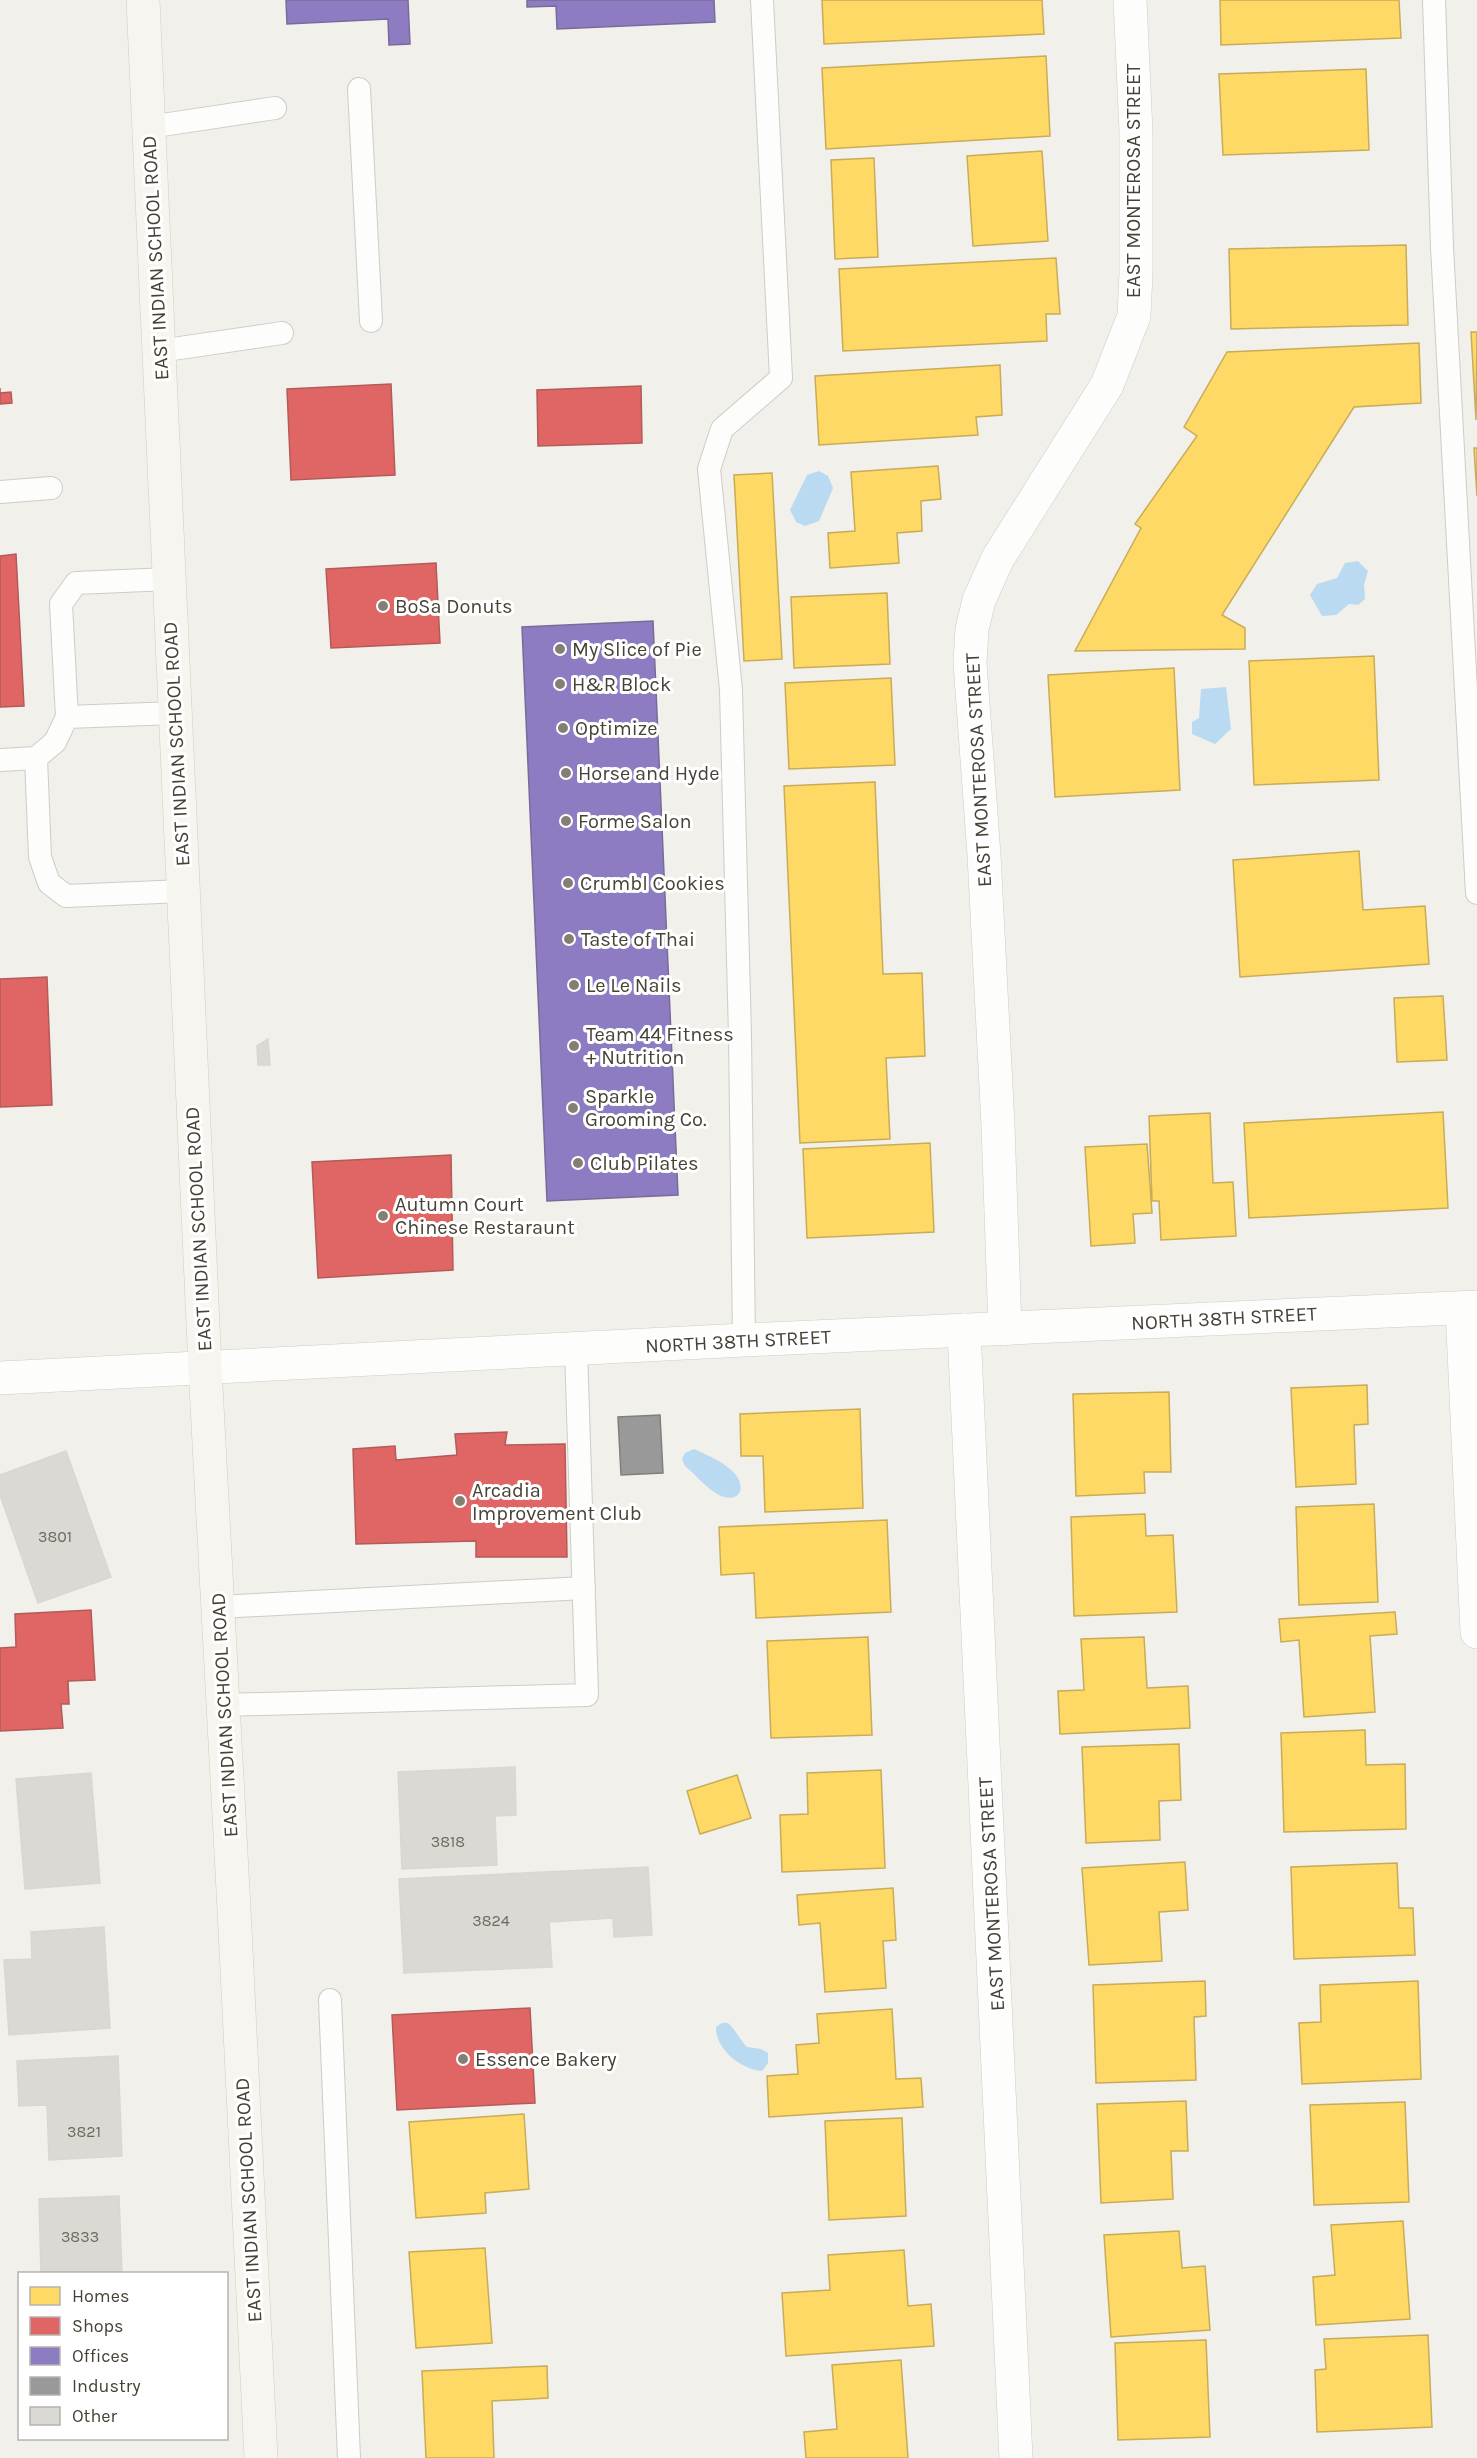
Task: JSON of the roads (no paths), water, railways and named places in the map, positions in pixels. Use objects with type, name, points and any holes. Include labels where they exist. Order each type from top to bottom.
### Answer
[{"type":"main road","name":"EAST INDIAN SCHOOL ROAD","points":[[143,0],[205,1368],[261,2458]]},
{"type":"street","name":"EAST MONTEROSA STREET","points":[[1005,1329],[998,1125],[986,890],[969,663],[972,629],[979,600],[998,558],[1107,385],[1134,316],[1136,132],[1130,0]]},
{"type":"street","name":"NORTH 38TH STREET","points":[[0,1378],[744,1340],[1469,1307]]},
{"type":"street","points":[[1469,1307],[1477,1632]]},
{"type":"street","name":"EAST MONTEROSA STREET","points":[[964,1330],[1016,2458]]},
{"type":"lane","points":[[744,1340],[740,1036],[731,690],[709,469],[722,429],[781,378],[762,0]]},
{"type":"lane","points":[[1434,0],[1442,247],[1477,893]]},
{"type":"lane","points":[[359,89],[371,321]]},
{"type":"lane","points":[[149,127],[275,108]]},
{"type":"lane","points":[[159,351],[282,333]]},
{"type":"lane","points":[[0,492],[51,488]]},
{"type":"lane","points":[[0,760],[36,758],[55,742],[67,717],[61,604],[76,583],[169,579]]},
{"type":"lane","points":[[67,717],[175,713]]},
{"type":"lane","points":[[36,758],[40,857],[49,882],[66,896],[183,891]]},
{"type":"lane","points":[[224,1704],[588,1695],[576,1349]]},
{"type":"lane","points":[[218,1607],[584,1588]]},
{"type":"lane","points":[[330,2000],[349,2458]]},
{"type":"water","points":[[819,471],[828,476],[833,488],[819,521],[805,526],[796,522],[790,510],[807,475]]},
{"type":"water","points":[[1358,561],[1368,571],[1364,585],[1365,599],[1358,605],[1349,604],[1336,615],[1322,616],[1310,595],[1317,584],[1337,578],[1345,563]]},
{"type":"water","points":[[1226,687],[1231,729],[1215,744],[1192,734],[1192,722],[1199,718],[1201,689]]},
{"type":"water","points":[[694,1449],[727,1466],[736,1475],[740,1486],[738,1494],[729,1498],[716,1494],[685,1466],[682,1459],[685,1453]]},
{"type":"water","points":[[722,2023],[728,2023],[747,2047],[761,2049],[768,2053],[768,2063],[762,2071],[746,2067],[725,2050],[720,2043],[716,2027]]},
{"type":"place","name":"BoSa Donuts","points":[[383,606]]},
{"type":"place","name":"My Slice of Pie","points":[[560,649]]},
{"type":"place","name":"H&R Block","points":[[560,684]]},
{"type":"place","name":"Optimize","points":[[563,728]]},
{"type":"place","name":"Horse and Hyde","points":[[566,773]]},
{"type":"place","name":"Forme Salon","points":[[566,821]]},
{"type":"place","name":"Crumbl Cookies","points":[[568,883]]},
{"type":"place","name":"Taste of Thai","points":[[569,939]]},
{"type":"place","name":"Le Le Nails","points":[[574,985]]},
{"type":"place","name":"Team 44 Fitness + Nutrition","points":[[574,1046]]},
{"type":"place","name":"Sparkle Grooming Co.","points":[[573,1108]]},
{"type":"place","name":"Club Pilates","points":[[578,1163]]},
{"type":"place","name":"Autumn Court Chinese Restaraunt","points":[[383,1216]]},
{"type":"place","name":"Arcadia Improvement Club","points":[[460,1501]]},
{"type":"place","name":"Essence Bakery","points":[[463,2059]]}]
